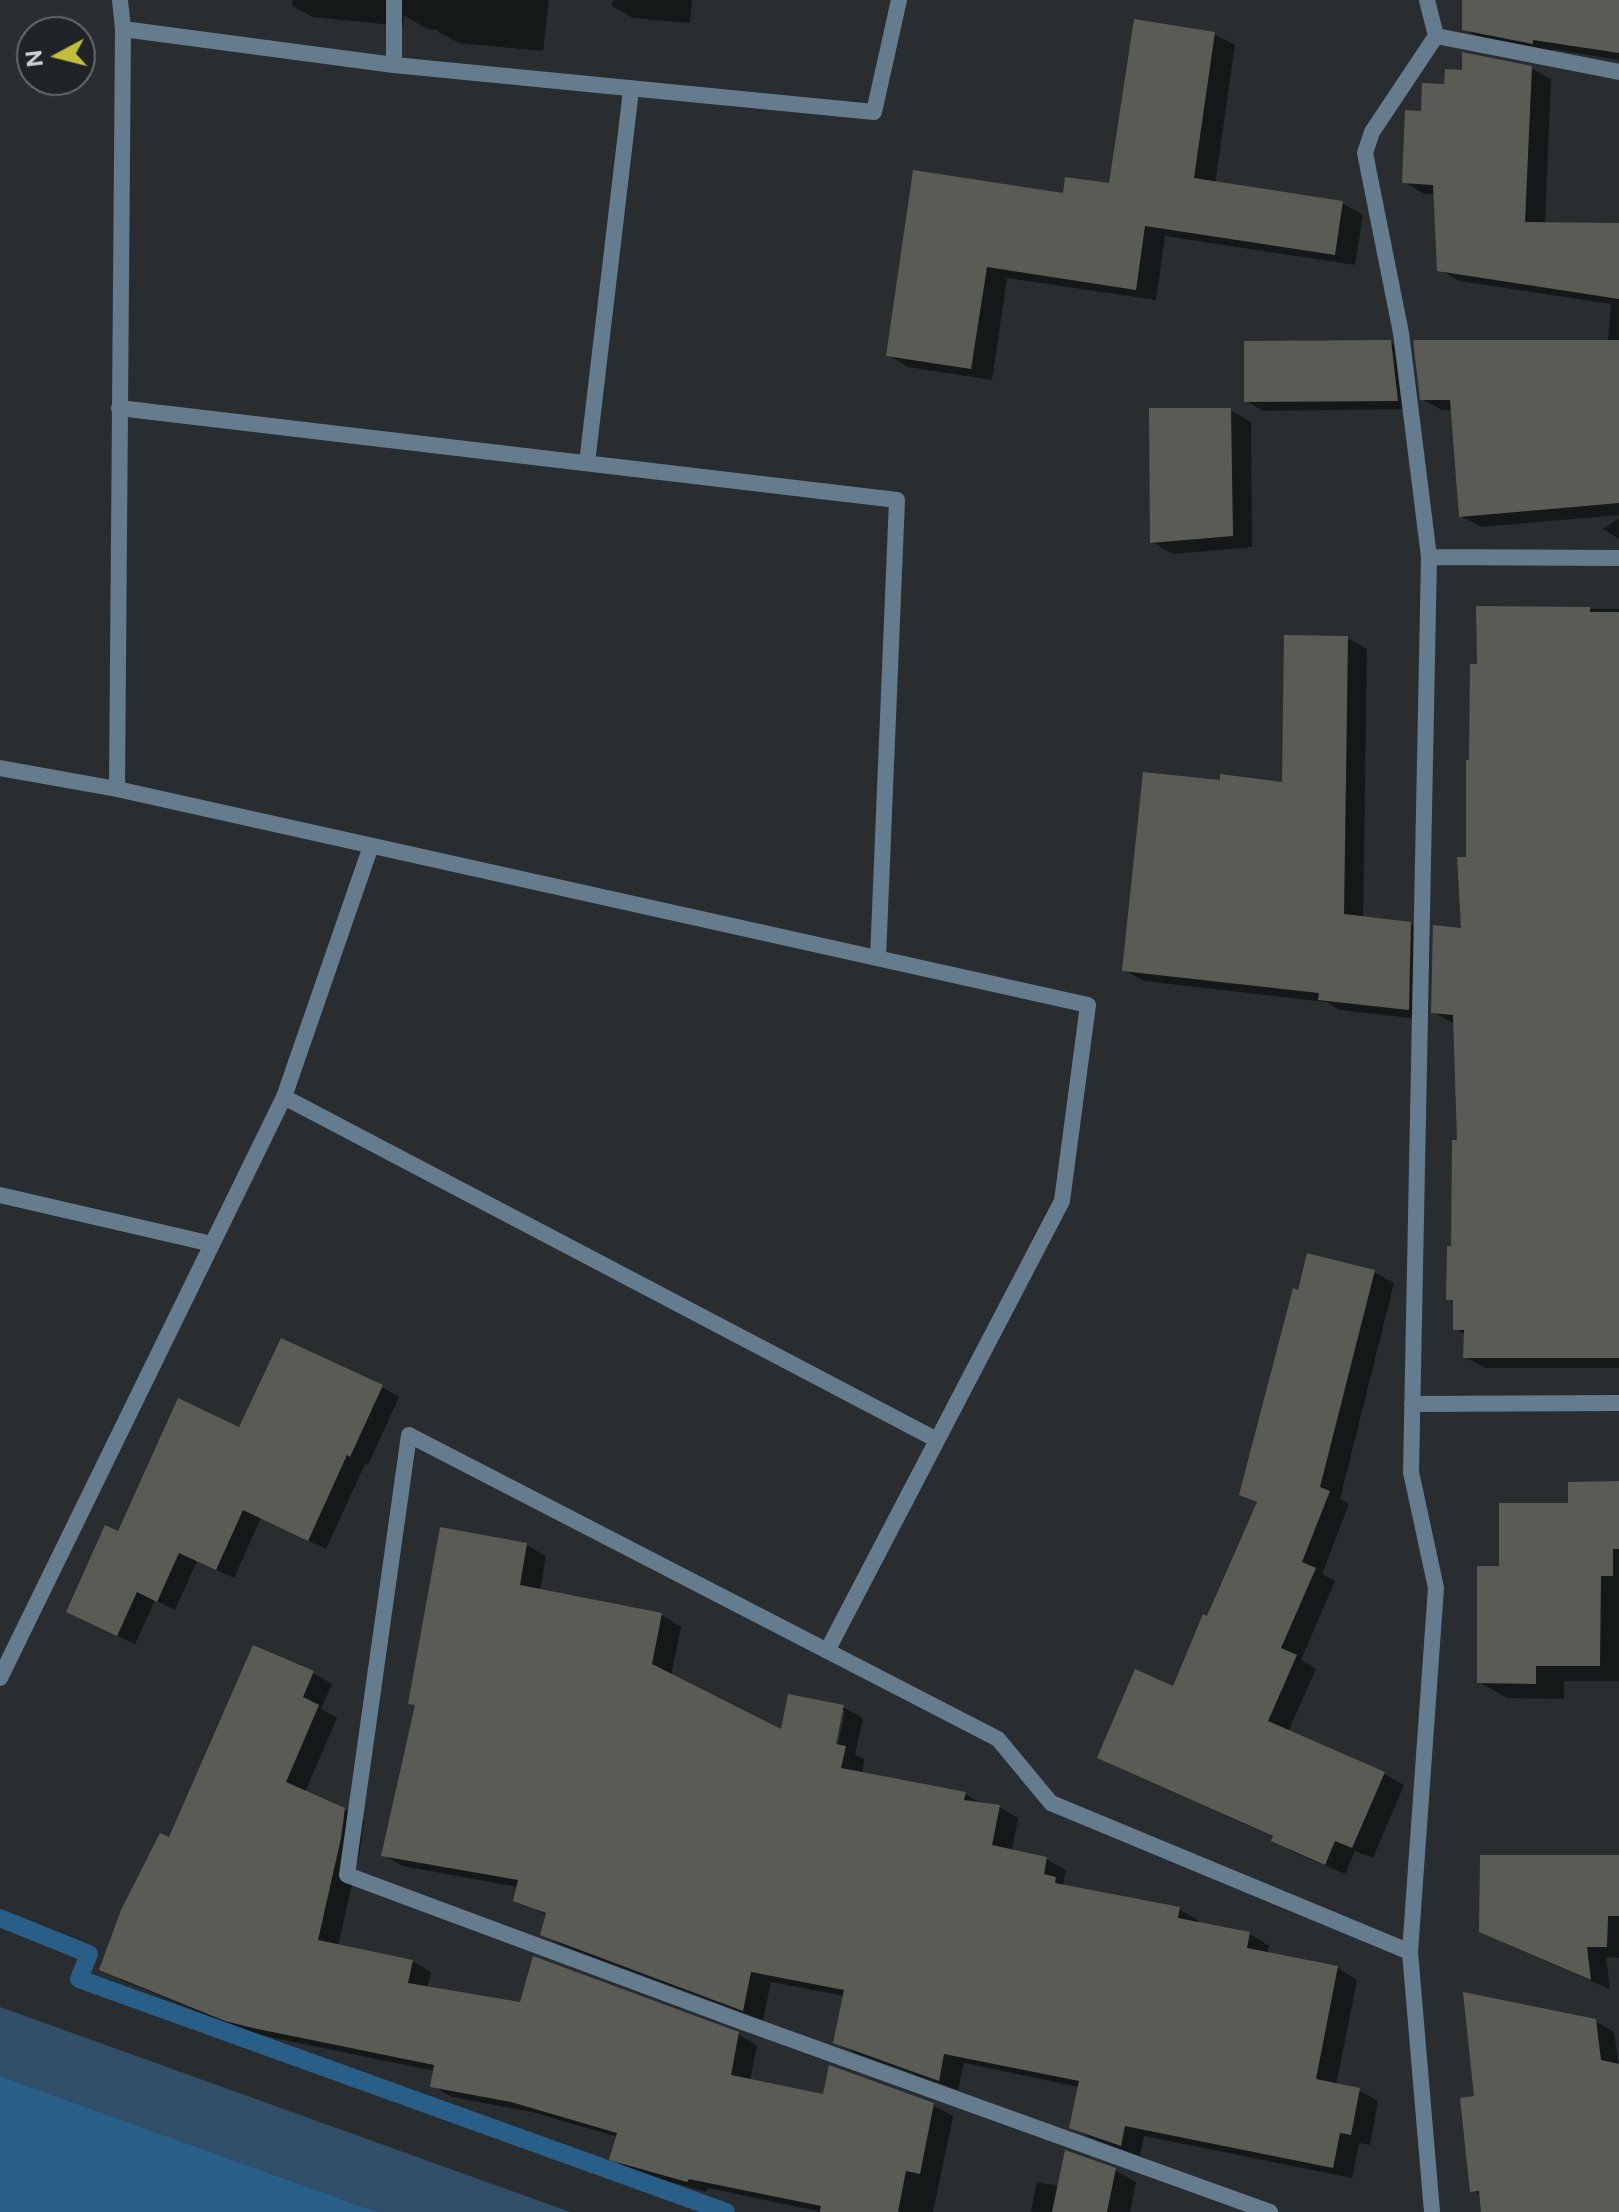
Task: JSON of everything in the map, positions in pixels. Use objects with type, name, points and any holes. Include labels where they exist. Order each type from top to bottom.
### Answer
[{"type":"street","points":[[117,789],[123,29],[120,0]]},
{"type":"street","points":[[394,0],[394,65]]},
{"type":"street","points":[[123,29],[394,65],[874,112],[899,0]]},
{"type":"street","points":[[1427,0],[1436,36],[1372,132],[1365,153],[1401,333],[1429,557],[1411,1472],[1436,1588],[1410,1952],[1432,2212]]},
{"type":"street","points":[[1436,36],[1619,72]]},
{"type":"street","points":[[587,463],[631,90]]},
{"type":"street","points":[[119,408],[897,500],[878,958]]},
{"type":"street","points":[[1429,557],[1619,558]]},
{"type":"street","points":[[0,768],[117,789],[1088,1005],[1062,1201],[827,1651]]},
{"type":"street","points":[[0,1678],[284,1097],[371,846]]},
{"type":"street","points":[[284,1097],[937,1440]]},
{"type":"street","points":[[0,1195],[212,1244]]},
{"type":"street","points":[[1412,1404],[1619,1403]]},
{"type":"street","points":[[1270,2212],[347,1875],[409,1435],[998,1739],[1051,1803],[1410,1952]]},
{"type":"shaded area","points":[[0,2007],[570,2212],[377,2212],[0,2076]]},
{"type":"shaded area","points":[[0,2076],[377,2212],[0,2212]]},
{"type":"building","points":[[1462,0],[1619,0],[1619,53],[1533,40],[1533,44],[1462,30]]},
{"type":"building","points":[[1134,19],[1215,32],[1194,178],[1343,201],[1335,255],[1145,226],[1136,290],[987,267],[971,369],[886,356],[913,170],[1063,193],[1065,177],[1109,183]]},
{"type":"building","points":[[1462,52],[1532,66],[1525,222],[1619,223],[1619,299],[1437,271],[1433,185],[1402,183],[1405,110],[1421,111],[1422,83],[1444,84],[1445,69],[1462,70]]},
{"type":"building","points":[[1391,340],[1398,401],[1244,402],[1244,341]]},
{"type":"building","points":[[1413,340],[1619,340],[1619,503],[1459,517],[1450,400],[1420,400]]},
{"type":"building","points":[[1149,408],[1231,408],[1233,536],[1150,543]]},
{"type":"building","points":[[1476,606],[1590,607],[1590,612],[1619,612],[1619,1358],[1463,1358],[1464,1330],[1453,1330],[1453,1300],[1446,1300],[1447,1246],[1451,1246],[1452,1140],[1457,1140],[1453,1015],[1431,1013],[1433,925],[1461,928],[1457,857],[1466,857],[1466,760],[1469,760],[1470,664],[1477,664]]},
{"type":"building","points":[[1284,635],[1348,636],[1344,914],[1411,922],[1409,1010],[1318,1000],[1319,993],[1122,971],[1143,772],[1220,780],[1220,774],[1282,782]]},
{"type":"building","points":[[1307,1253],[1375,1270],[1320,1487],[1330,1491],[1302,1562],[1316,1568],[1281,1648],[1297,1655],[1268,1721],[1385,1772],[1352,1848],[1335,1841],[1325,1865],[1271,1841],[1273,1836],[1097,1758],[1135,1669],[1173,1686],[1203,1614],[1207,1616],[1257,1502],[1239,1495],[1293,1288],[1298,1290]]},
{"type":"building","points":[[281,1338],[383,1385],[308,1541],[243,1510],[216,1570],[179,1553],[157,1602],[137,1592],[117,1636],[66,1612],[105,1525],[118,1531],[178,1398],[239,1427]]},
{"type":"building","points":[[1619,1481],[1619,1549],[1613,1549],[1613,1576],[1601,1576],[1600,1666],[1536,1666],[1536,1684],[1477,1683],[1477,1566],[1499,1566],[1499,1503],[1568,1503],[1568,1482]]},
{"type":"building","points":[[440,1527],[527,1543],[520,1585],[662,1613],[652,1664],[781,1729],[788,1694],[844,1705],[836,1744],[846,1746],[841,1768],[966,1792],[964,1800],[1000,1805],[992,1845],[1047,1857],[1044,1874],[1056,1877],[1055,1883],[1180,1907],[1178,1918],[1250,1932],[1247,1948],[1338,1966],[1316,2079],[1360,2088],[1351,2135],[1340,2133],[1333,2168],[1125,2126],[1121,2146],[1069,2128],[1079,2081],[944,2054],[939,2081],[833,2043],[844,1990],[751,1972],[743,2011],[540,1935],[546,1913],[513,1901],[518,1880],[381,1856],[415,1705],[408,1704]]},
{"type":"building","points":[[253,1645],[314,1671],[303,1697],[319,1705],[286,1782],[345,1808],[318,1940],[413,1960],[408,1983],[520,2002],[533,1956],[739,2032],[731,2075],[823,2094],[829,2065],[934,2103],[920,2174],[906,2171],[898,2212],[820,2212],[821,2206],[689,2179],[687,2182],[609,2160],[617,2133],[511,2102],[430,2087],[434,2065],[225,2021],[99,1970],[121,1910],[160,1833],[169,1837]]},
{"type":"building","points":[[1480,1855],[1619,1855],[1619,1916],[1608,1916],[1607,1947],[1587,1947],[1591,1980],[1479,1932]]},
{"type":"building","points":[[1463,1992],[1596,2019],[1601,2060],[1619,2064],[1619,2212],[1481,2212],[1479,2191],[1470,2192],[1460,2098],[1474,2096]]},
{"type":"building","points":[[1065,2150],[1116,2168],[1107,2212],[1052,2212]]},
{"type":"waterway","points":[[0,1918],[89,1954],[79,1979],[726,2212]]}]
